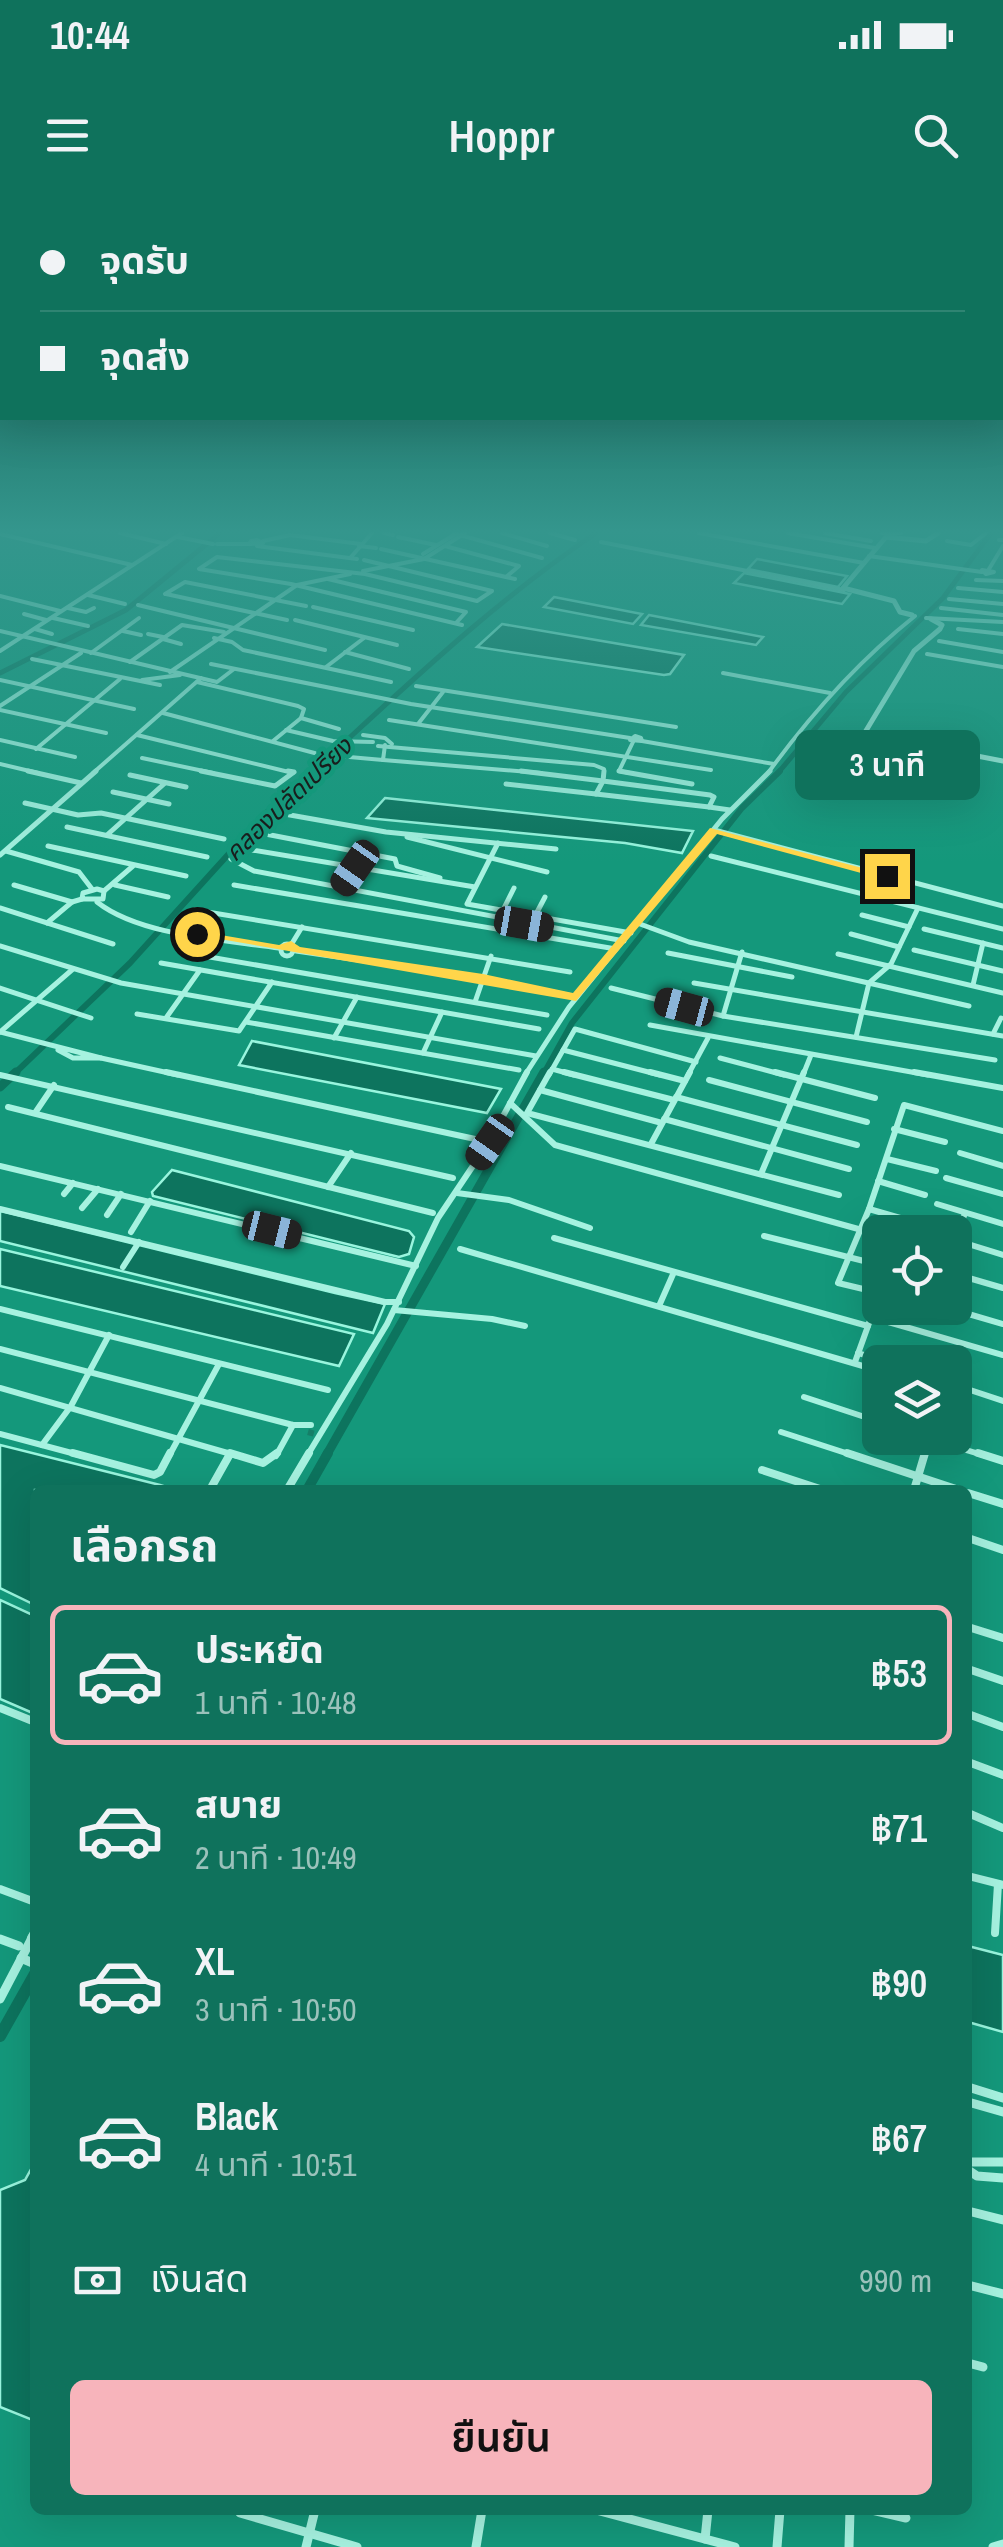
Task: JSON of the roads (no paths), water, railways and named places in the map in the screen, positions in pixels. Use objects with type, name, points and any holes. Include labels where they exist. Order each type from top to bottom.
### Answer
[{"type":"street","points":[[43,643],[181,674],[304,709],[301,718],[272,742]]},
{"type":"street","points":[[90,654],[105,643]]},
{"type":"street","points":[[129,663],[157,643]]},
{"type":"street","points":[[177,643],[181,644]]},
{"type":"street","points":[[170,672],[208,643]]},
{"type":"street","points":[[233,643],[243,650],[391,682]]},
{"type":"street","points":[[296,643],[325,650]]},
{"type":"street","points":[[325,667],[358,643]]},
{"type":"street","points":[[387,643],[397,645]]},
{"type":"street","points":[[403,1312],[399,1302],[438,1218],[464,1195],[536,1056],[576,997],[642,925],[730,810],[831,694],[884,643]]},
{"type":"street","points":[[924,643],[914,651],[866,724],[864,734],[1003,761]]},
{"type":"street","points":[[948,643],[1003,652]]},
{"type":"street","points":[[0,708],[82,652]]},
{"type":"street","points":[[345,652],[409,669]]},
{"type":"street","points":[[927,654],[1003,667]]},
{"type":"street","points":[[32,659],[160,686]]},
{"type":"street","points":[[184,660],[196,663]]},
{"type":"street","points":[[210,664],[428,708],[726,752],[774,764]]},
{"type":"street","points":[[209,680],[225,667]]},
{"type":"street","points":[[2,854],[198,680],[218,682],[234,669]]},
{"type":"street","points":[[723,673],[831,694]]},
{"type":"street","points":[[142,680],[150,675],[172,678],[181,674]]},
{"type":"street","points":[[36,749],[121,678]]},
{"type":"street","points":[[0,680],[134,709]]},
{"type":"street","points":[[416,686],[676,726]]},
{"type":"street","points":[[418,724],[444,690]]},
{"type":"street","points":[[0,708],[106,733]]},
{"type":"street","points":[[162,713],[322,755]]},
{"type":"street","points":[[301,718],[339,729]]},
{"type":"street","points":[[388,720],[711,770]]},
{"type":"street","points":[[644,722],[620,772],[692,784]]},
{"type":"street","points":[[286,730],[333,741],[594,764],[604,768],[596,794]]},
{"type":"street","points":[[363,735],[385,738],[383,760]]},
{"type":"street","points":[[137,736],[294,773],[278,787],[142,758]]},
{"type":"street","points":[[0,740],[75,758]]},
{"type":"street","points":[[198,770],[214,754]]},
{"type":"street","points":[[496,768],[503,754]]},
{"type":"street","points":[[338,756],[496,768],[710,794],[714,797],[708,807]]},
{"type":"street","points":[[0,764],[82,783]]},
{"type":"street","points":[[130,775],[186,787]]},
{"type":"street","points":[[107,835],[165,783]]},
{"type":"street","points":[[506,784],[730,810]]},
{"type":"street","points":[[113,792],[169,804]]},
{"type":"street","points":[[25,803],[126,818],[224,839]]},
{"type":"street","points":[[547,872],[386,832],[273,812],[232,859],[254,871],[624,941]]},
{"type":"street","points":[[67,827],[208,857]]},
{"type":"street","points":[[714,830],[1003,906]]},
{"type":"street","points":[[254,832],[396,859],[397,866],[475,888]]},
{"type":"street","points":[[386,832],[556,849]]},
{"type":"street","points":[[183,851],[200,834]]},
{"type":"street","points":[[498,843],[466,904],[631,933]]},
{"type":"street","points":[[48,846],[186,876]]},
{"type":"street","points":[[240,848],[475,888]]},
{"type":"street","points":[[2,854],[79,872],[92,890]]},
{"type":"street","points":[[711,856],[1003,929]]},
{"type":"street","points":[[82,899],[83,893],[92,890],[104,892],[134,866]]},
{"type":"street","points":[[342,886],[355,868]]},
{"type":"street","points":[[14,885],[72,902]]},
{"type":"street","points":[[114,885],[168,897]]},
{"type":"street","points":[[234,885],[617,949]]},
{"type":"street","points":[[502,910],[514,888]]},
{"type":"street","points":[[97,902],[103,899],[104,892]]},
{"type":"street","points":[[536,916],[545,897]]},
{"type":"street","points":[[46,923],[72,902],[82,899],[175,931],[282,952],[293,948],[483,978],[576,997]]},
{"type":"street","points":[[0,908],[113,944]]},
{"type":"street","points":[[856,1037],[868,982],[889,966],[918,908]]},
{"type":"street","points":[[195,910],[570,972]]},
{"type":"street","points":[[862,915],[909,927]]},
{"type":"street","points":[[642,925],[689,942],[969,1006]]},
{"type":"street","points":[[293,948],[302,927]]},
{"type":"street","points":[[924,929],[1003,948]]},
{"type":"street","points":[[850,934],[899,946]]},
{"type":"street","points":[[973,985],[983,943]]},
{"type":"street","points":[[0,946],[122,983],[536,1056]]},
{"type":"street","points":[[914,950],[1003,971]]},
{"type":"street","points":[[277,968],[282,952]]},
{"type":"street","points":[[723,1016],[742,952]]},
{"type":"street","points":[[668,953],[792,977]]},
{"type":"street","points":[[838,954],[1003,993]]},
{"type":"street","points":[[198,955],[547,1015]]},
{"type":"street","points":[[475,1002],[491,956]]},
{"type":"street","points":[[161,962],[539,1029]]},
{"type":"street","points":[[0,1032],[74,968]]},
{"type":"street","points":[[166,1019],[200,970]]},
{"type":"street","points":[[138,1014],[236,1031],[272,982]]},
{"type":"street","points":[[694,983],[1003,1036]]},
{"type":"street","points":[[0,988],[87,1017]]},
{"type":"street","points":[[611,988],[723,1016],[995,1060]]},
{"type":"street","points":[[334,1038],[358,997]]},
{"type":"street","points":[[422,1053],[442,1012]]},
{"type":"street","points":[[993,1034],[1001,1018]]},
{"type":"street","points":[[246,1022],[519,1070]]},
{"type":"street","points":[[650,1026],[1003,1088]]},
{"type":"street","points":[[696,1062],[575,1029],[527,1113],[840,1195]]},
{"type":"street","points":[[0,1032],[55,1049],[490,1142]]},
{"type":"street","points":[[650,1144],[708,1038]]},
{"type":"street","points":[[563,1050],[685,1081]]},
{"type":"street","points":[[761,1174],[811,1055]]},
{"type":"street","points":[[720,1058],[876,1098]]},
{"type":"street","points":[[552,1069],[857,1145]]},
{"type":"street","points":[[0,1075],[453,1178]]},
{"type":"street","points":[[709,1080],[867,1122]]},
{"type":"street","points":[[35,1113],[54,1085]]},
{"type":"street","points":[[540,1090],[849,1168]]},
{"type":"street","points":[[510,1103],[555,1145],[860,1230]]},
{"type":"street","points":[[862,1289],[838,1283],[869,1209],[904,1105],[1003,1132]]},
{"type":"street","points":[[8,1107],[433,1213]]},
{"type":"street","points":[[894,1129],[944,1142]]},
{"type":"street","points":[[328,1187],[351,1153]]},
{"type":"street","points":[[960,1153],[1003,1166]]},
{"type":"street","points":[[887,1159],[936,1170]]},
{"type":"street","points":[[0,1166],[416,1266]]},
{"type":"street","points":[[946,1178],[1003,1194]]},
{"type":"street","points":[[878,1182],[925,1195]]},
{"type":"street","points":[[64,1194],[73,1183]]},
{"type":"street","points":[[82,1208],[98,1189]]},
{"type":"street","points":[[107,1214],[122,1194]]},
{"type":"street","points":[[464,1195],[509,1200],[590,1228]]},
{"type":"street","points":[[131,1232],[150,1201]]},
{"type":"street","points":[[936,1204],[1003,1224]]},
{"type":"street","points":[[0,1208],[385,1302],[399,1302]]},
{"type":"street","points":[[869,1209],[890,1215]]},
{"type":"street","points":[[764,1236],[862,1260]]},
{"type":"street","points":[[554,1238],[868,1326]]},
{"type":"street","points":[[123,1268],[140,1242]]},
{"type":"street","points":[[972,1245],[1003,1255]]},
{"type":"street","points":[[460,1249],[862,1365]]},
{"type":"street","points":[[659,1306],[674,1272]]},
{"type":"street","points":[[972,1279],[1003,1288]]},
{"type":"street","points":[[0,1309],[328,1390]]},
{"type":"street","points":[[403,1312],[490,1316],[525,1326]]},
{"type":"street","points":[[290,1485],[316,1430],[403,1312]]},
{"type":"street","points":[[972,1314],[1002,1322]]},
{"type":"street","points":[[855,1363],[871,1317],[1003,1355]]},
{"type":"street","points":[[42,1445],[71,1406],[109,1336]]},
{"type":"street","points":[[0,1349],[316,1430]]},
{"type":"street","points":[[858,1353],[862,1354]]},
{"type":"street","points":[[0,1434],[154,1476],[220,1364]]},
{"type":"street","points":[[0,1388],[270,1463],[295,1425]]},
{"type":"street","points":[[972,1391],[1003,1401]]},
{"type":"street","points":[[804,1398],[862,1416]]},
{"type":"street","points":[[781,1432],[944,1485]]},
{"type":"street","points":[[972,1451],[1003,1460]]},
{"type":"street","points":[[213,1485],[230,1454]]},
{"type":"street","points":[[915,1485],[924,1455]]},
{"type":"street","points":[[762,1470],[808,1485]]},
{"type":"street","points":[[972,1494],[1003,1504]]},
{"type":"street","points":[[972,1539],[1003,1550]]},
{"type":"street","points":[[972,1628],[1003,1638]]},
{"type":"street","points":[[972,1670],[1003,1681]]},
{"type":"street","points":[[0,1708],[30,1720]]},
{"type":"street","points":[[972,1715],[1003,1727]]},
{"type":"street","points":[[972,1763],[1003,1775]]},
{"type":"street","points":[[972,1815],[1003,1828]]},
{"type":"street","points":[[972,1877],[1001,1885],[995,1933]]},
{"type":"street","points":[[0,1889],[30,1900]]},
{"type":"street","points":[[0,1940],[18,1946]]},
{"type":"street","points":[[0,1998],[30,1941]]},
{"type":"street","points":[[21,1958],[30,1962]]},
{"type":"street","points":[[972,2089],[1003,2098]]},
{"type":"street","points":[[972,2103],[1003,2112]]},
{"type":"street","points":[[972,2166],[1003,2162]]},
{"type":"street","points":[[972,2170],[977,2176],[1003,2178]]},
{"type":"street","points":[[972,2212],[1003,2220]]},
{"type":"street","points":[[972,2286],[1003,2294]]},
{"type":"street","points":[[972,2364],[984,2367]]},
{"type":"street","points":[[249,2515],[357,2547]]},
{"type":"street","points":[[306,2547],[314,2515]]},
{"type":"street","points":[[476,2547],[481,2515]]},
{"type":"street","points":[[634,2515],[735,2547]]},
{"type":"street","points":[[705,2539],[707,2515]]},
{"type":"street","points":[[777,2547],[780,2515]]},
{"type":"street","points":[[849,2547],[850,2515]]},
{"type":"street","points":[[893,2515],[906,2518]]},
{"type":"street","points":[[992,2547],[1003,2544]]},
{"type":"water","points":[[482,643],[611,643],[684,655],[670,674],[664,675],[477,647]]},
{"type":"water","points":[[385,798],[693,831],[682,853],[625,843],[367,818]]},
{"type":"water","points":[[252,1041],[501,1089],[487,1113],[239,1065]]},
{"type":"water","points":[[172,1170],[409,1231],[414,1237],[409,1254],[399,1257],[153,1196],[152,1192]]},
{"type":"water","points":[[0,1211],[385,1304],[373,1333],[0,1241]]},
{"type":"water","points":[[0,1249],[354,1334],[339,1366],[0,1286]]},
{"type":"water","points":[[0,1445],[160,1485],[30,1485],[30,1603],[0,1588]]},
{"type":"water","points":[[0,1600],[30,1614],[30,1712],[0,1699]]},
{"type":"water","points":[[972,1947],[1003,1955],[1003,2032],[972,2023]]},
{"type":"water","points":[[30,2171],[30,2419],[0,2407],[0,2190],[25,2180]]},
{"type":"waterway","points":[[0,673],[61,643]]},
{"type":"waterway","name":"คลองปลัดเปรียง","points":[[311,773],[456,643]]},
{"type":"waterway","points":[[778,773],[846,692],[897,643]]},
{"type":"waterway","name":"คลองปลัดเปรียง","points":[[13,1075],[130,963],[263,816],[313,771]]},
{"type":"waterway","points":[[543,1075],[572,1023],[742,808],[778,773]]},
{"type":"waterway","name":"คลองปลัดเปรียง","points":[[0,1087],[16,1072]]},
{"type":"waterway","points":[[326,1456],[544,1072]]},
{"type":"waterway","points":[[310,1485],[328,1453]]},
{"type":"waterway","points":[[0,2036],[30,1983]]},
{"type":"tunnel","points":[[308,1432],[315,1434]]}]
